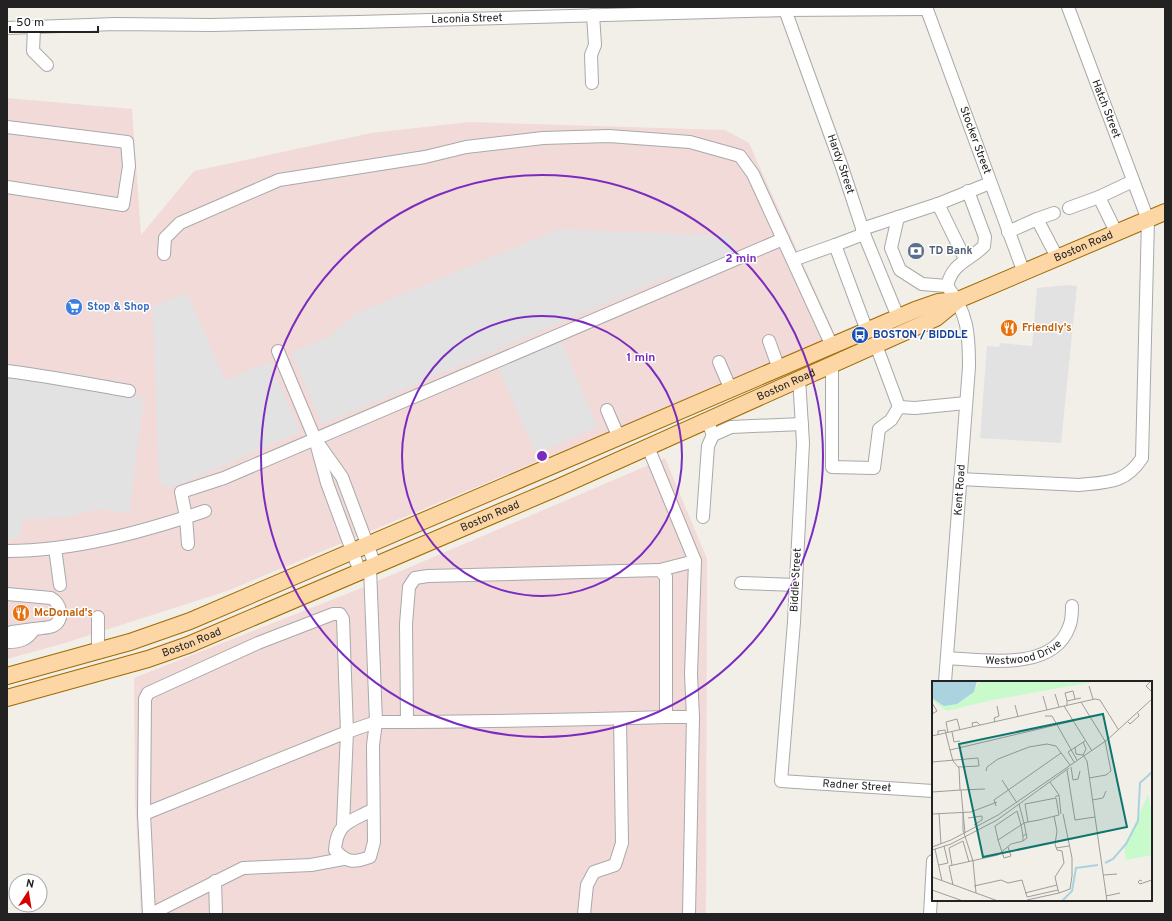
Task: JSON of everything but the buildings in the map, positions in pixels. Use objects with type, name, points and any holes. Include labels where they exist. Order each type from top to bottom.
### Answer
[{"type":"main road","name":"Boston Road","points":[[7,676],[170,629],[354,552],[898,317],[930,304],[958,300],[1117,234],[1146,215],[1165,212]]},
{"type":"main road","name":"Boston Road","points":[[7,698],[168,652],[369,568],[648,447],[799,378],[936,318],[958,300]]},
{"type":"street","name":"Hatch Street","points":[[1068,7],[1146,215]]},
{"type":"street","name":"Laconia Street","points":[[7,28],[115,24],[211,25],[358,22],[784,9],[927,8]]},
{"type":"street","name":"Stocker Street","points":[[927,8],[1024,273]]},
{"type":"street","name":"Hardy Street","points":[[784,9],[842,167],[863,232],[898,317]]},
{"type":"street","points":[[592,83],[591,55],[595,45],[593,15]]},
{"type":"street","points":[[34,28],[33,51],[48,66]]},
{"type":"street","points":[[7,127],[127,142],[129,166],[123,204],[7,187]]},
{"type":"street","points":[[164,254],[165,238],[180,223],[279,180],[425,157],[466,147],[543,138],[609,136],[690,142],[740,156],[753,174],[832,346]]},
{"type":"street","points":[[1070,208],[1134,181]]},
{"type":"street","points":[[793,260],[835,245],[898,217],[938,204],[990,183]]},
{"type":"street","points":[[898,217],[891,248],[900,270],[922,284],[947,286],[950,275],[965,259],[984,246],[985,237],[968,191]]},
{"type":"street","points":[[1098,197],[1117,234]]},
{"type":"street","points":[[938,204],[965,259]]},
{"type":"street","points":[[1008,232],[1054,213]]},
{"type":"street","points":[[960,479],[1079,485],[1116,481],[1134,470],[1142,458],[1146,215]]},
{"type":"street","points":[[1037,219],[1058,259]]},
{"type":"street","points":[[188,544],[186,517],[181,492],[224,478],[783,239]]},
{"type":"street","points":[[835,245],[867,331]]},
{"type":"street","name":"Kent Road","points":[[946,681],[969,367],[968,329],[958,300],[947,286]]},
{"type":"street","points":[[769,341],[779,369]]},
{"type":"street","points":[[876,345],[899,407]]},
{"type":"street","points":[[278,351],[315,439],[327,483],[354,552],[369,568]]},
{"type":"street","points":[[719,362],[731,390]]},
{"type":"street","points":[[832,364],[832,467],[874,468],[879,429],[891,420],[899,407]]},
{"type":"street","points":[[7,371],[54,377],[68,381],[129,391]]},
{"type":"street","name":"Biddle Street","points":[[781,781],[796,585],[803,443],[799,378]]},
{"type":"street","points":[[899,407],[915,408],[966,403]]},
{"type":"street","points":[[607,410],[619,438]]},
{"type":"street","points":[[707,420],[713,435]]},
{"type":"street","points":[[703,517],[708,446],[713,435],[731,427],[802,424]]},
{"type":"street","points":[[315,439],[342,478],[369,545],[376,722],[373,745],[372,810],[374,842],[370,857],[356,862],[343,859],[311,865],[243,868],[150,914],[144,814],[145,699],[148,693],[258,643],[333,614],[340,614],[343,619],[347,732],[343,825],[336,837],[335,850],[343,859]]},
{"type":"street","points":[[648,447],[695,561],[691,674],[693,717],[689,914]]},
{"type":"street","points":[[7,551],[55,548],[158,527],[205,511]]},
{"type":"street","points":[[55,548],[60,585]]},
{"type":"street","points":[[407,722],[406,624],[409,587],[415,578],[428,576],[660,570],[695,561]]},
{"type":"street","points":[[660,570],[666,577],[666,718]]},
{"type":"street","points":[[742,583],[796,585]]},
{"type":"street","points":[[7,594],[44,597],[57,601],[60,608],[58,622],[52,626],[12,632],[7,635]]},
{"type":"street","name":"Westwood Drive","points":[[947,658],[1009,661],[1037,656],[1053,647],[1066,634],[1070,626],[1072,606]]},
{"type":"street","points":[[98,617],[98,651]]},
{"type":"street","points":[[7,642],[24,640],[30,637],[34,629]]},
{"type":"street","points":[[144,814],[347,732],[376,722],[693,717]]},
{"type":"street","points":[[584,914],[587,885],[594,872],[615,865],[622,843],[620,718]]},
{"type":"street","name":"Radner Street","points":[[781,781],[932,791]]},
{"type":"street","points":[[343,825],[372,810]]},
{"type":"street","points":[[930,914],[932,879]]},
{"type":"street","points":[[215,881],[216,914]]},
{"type":"shaded area","points":[[7,98],[132,109],[141,235],[194,171],[371,133],[469,122],[725,130],[749,143],[836,337],[227,591],[65,643],[7,659]]},
{"type":"shaded area","points":[[559,229],[729,236],[737,254],[687,275],[665,278],[322,424],[291,352],[329,337],[355,314]]},
{"type":"shaded area","points":[[1067,285],[1077,286],[1061,443],[980,438],[987,346],[999,347],[1000,343],[1032,346],[1037,288]]},
{"type":"shaded area","points":[[187,293],[225,380],[270,362],[300,432],[171,488],[159,483],[153,306]]},
{"type":"shaded area","points":[[561,340],[597,427],[536,454],[498,367]]},
{"type":"shaded area","points":[[7,376],[54,383],[81,390],[144,398],[129,513],[99,509],[65,517],[23,519],[19,538],[7,540]]},
{"type":"shaded area","points":[[665,458],[707,559],[706,914],[141,914],[135,798],[134,678],[354,591]]},
{"type":"place","name":"TD Bank","points":[[916,251]]},
{"type":"place","name":"Stop & Shop","points":[[74,307]]},
{"type":"place","name":"Friendly's","points":[[1009,328]]},
{"type":"place","name":"BOSTON / BIDDLE","points":[[860,335]]},
{"type":"place","name":"McDonald's","points":[[21,613]]}]
